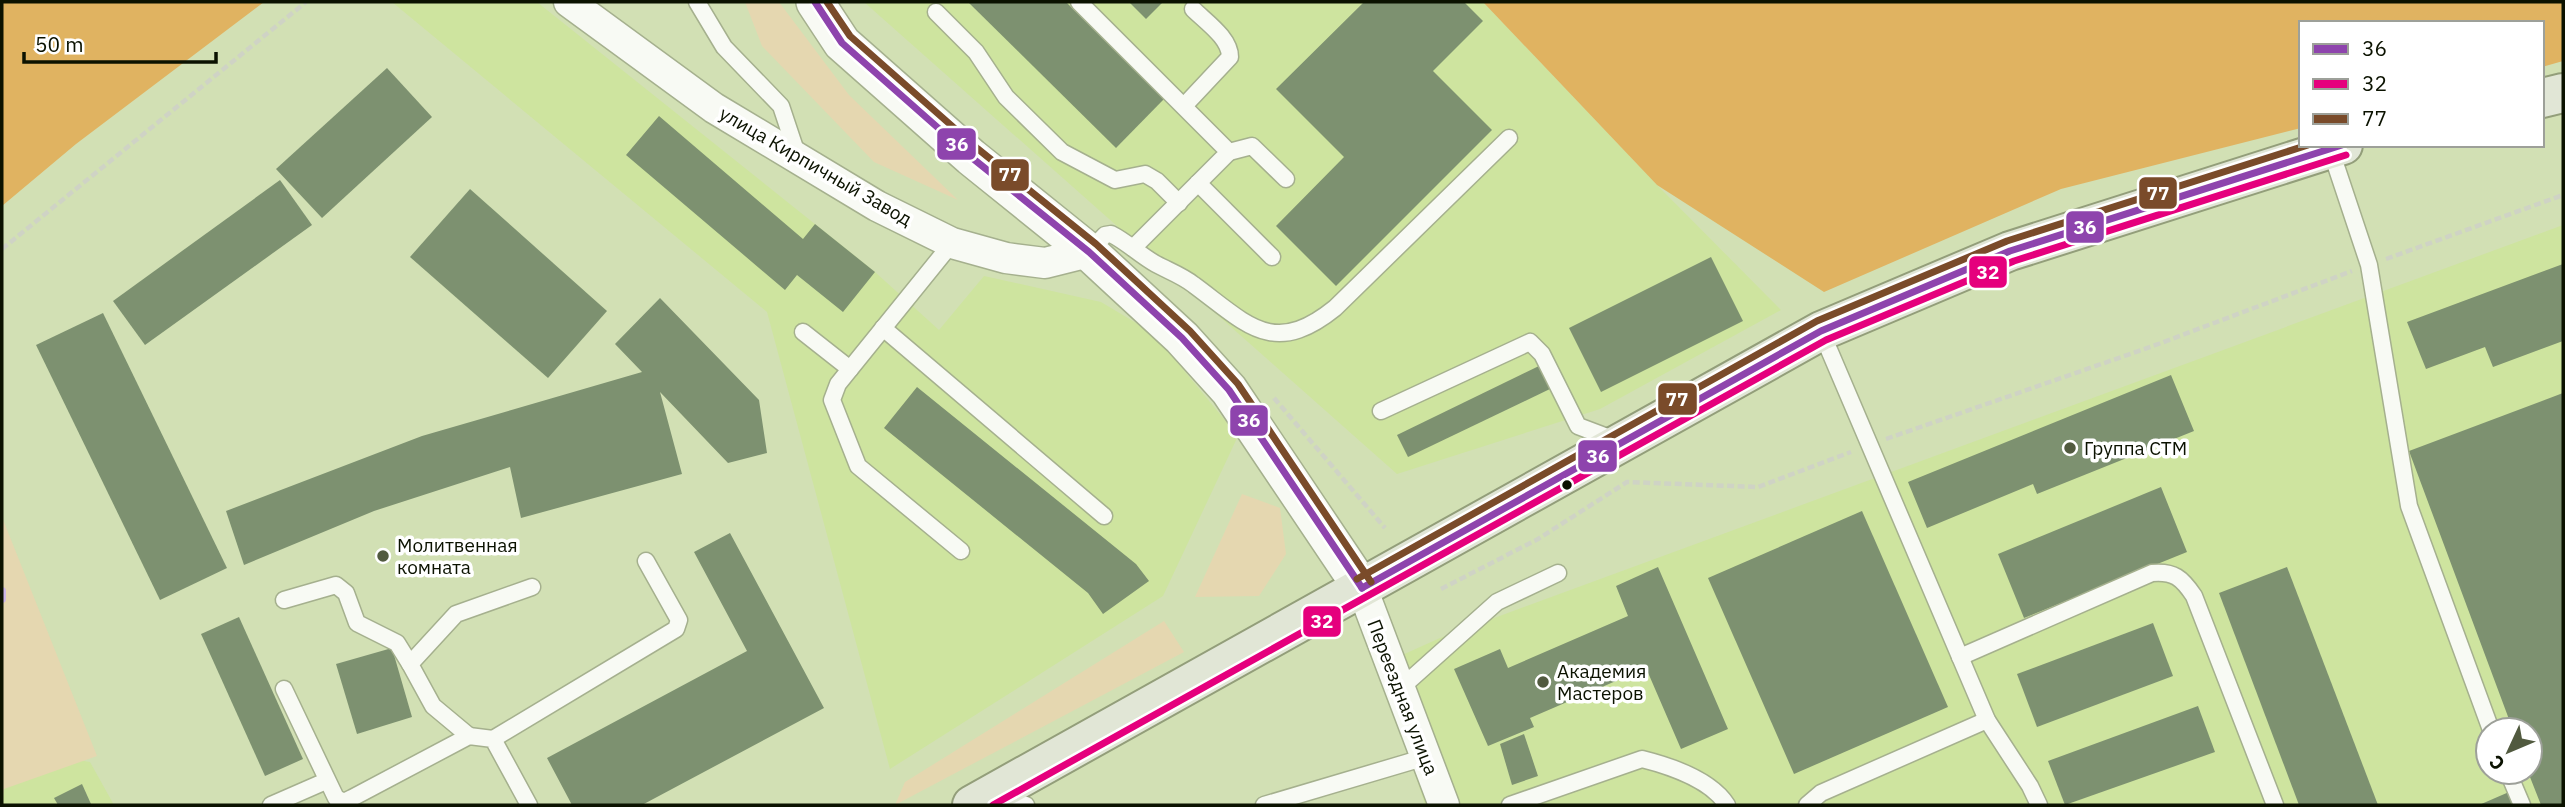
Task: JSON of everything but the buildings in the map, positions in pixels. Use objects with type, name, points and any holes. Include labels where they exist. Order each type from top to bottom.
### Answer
[{"type":"main road","points":[[2544,98],[2563,93]]},
{"type":"main road","points":[[997,801],[1362,588],[1821,331],[2010,251],[2336,147]]},
{"type":"street","name":"улица Кирпичный Завод","points":[[569,2],[714,108],[877,206],[952,243],[1006,258],[1045,263],[1089,252]]},
{"type":"street","points":[[815,2],[842,43],[971,158],[1089,252],[1182,338],[1229,390],[1362,588]]},
{"type":"street","name":"Переездная улица","points":[[1362,588],[1402,687],[1444,805]]},
{"type":"lane","points":[[697,2],[724,47],[781,106],[799,159]]},
{"type":"lane","points":[[1079,2],[1229,152]]},
{"type":"lane","points":[[1184,106],[1230,57],[1230,48],[1224,40],[1193,9]]},
{"type":"lane","points":[[936,12],[976,52],[1006,97],[1062,152],[1115,180],[1145,174],[1157,181],[1179,202]]},
{"type":"lane","points":[[1089,252],[1105,235],[1111,234],[1190,282],[1243,322],[1268,333],[1294,333],[1316,324],[1335,308],[1509,138]]},
{"type":"lane","points":[[1133,248],[1229,152],[1252,146],[1286,179]]},
{"type":"lane","points":[[2336,147],[2369,265],[2410,506],[2486,716]]},
{"type":"lane","points":[[1198,183],[1272,257]]},
{"type":"lane","points":[[952,243],[838,384],[832,400],[858,467],[961,551]]},
{"type":"lane","points":[[883,328],[1104,516]]},
{"type":"lane","points":[[1821,331],[1987,720],[2030,786],[2039,805]]},
{"type":"lane","points":[[803,332],[850,369]]},
{"type":"lane","points":[[1381,411],[1530,342],[1542,354],[1578,426],[1589,433],[1624,442]]},
{"type":"lane","points":[[284,600],[336,585],[346,593],[358,624],[397,643],[433,706],[469,736],[493,739],[676,629],[679,620],[646,561]]},
{"type":"lane","points":[[1960,657],[2152,573],[2168,572],[2182,579],[2194,596],[2275,805]]},
{"type":"lane","points":[[1402,687],[1497,602],[1558,573]]},
{"type":"lane","points":[[410,664],[456,614],[532,587]]},
{"type":"lane","points":[[284,689],[326,781],[336,798],[344,802],[469,736]]},
{"type":"lane","points":[[1807,805],[1821,793],[1987,720]]},
{"type":"lane","points":[[493,739],[529,805]]},
{"type":"lane","points":[[1264,805],[1426,757]]},
{"type":"lane","points":[[1510,805],[1642,759],[1707,786],[1720,794],[1727,805]]},
{"type":"lane","points":[[271,805],[326,781]]},
{"type":"lane","points":[[2514,786],[2522,805]]},
{"type":"lane","points":[[1554,789],[1560,805]]},
{"type":"path","points":[[2,249],[306,2]]},
{"type":"path","points":[[1441,589],[1538,539],[1627,482],[1758,487],[1869,445],[2153,346],[2563,195]]},
{"type":"shaded area","points":[[2,2],[264,2],[76,144],[2,206]]},
{"type":"shaded area","points":[[392,2],[537,2],[875,272],[939,330],[984,276],[1101,302],[1153,333],[1238,436],[1163,596],[890,769],[767,312]]},
{"type":"shaded area","points":[[745,2],[779,2],[849,95],[958,200],[874,162],[762,46]]},
{"type":"shaded area","points":[[864,2],[1483,2],[1657,185],[1781,310],[1600,409],[1397,474]]},
{"type":"shaded area","points":[[1483,2],[2563,2],[2563,61],[2544,66],[2544,21],[2299,21],[2299,129],[2061,189],[1824,292],[1657,185]]},
{"type":"shaded area","points":[[2563,225],[2563,805],[1425,805],[1380,665],[1440,638]]},
{"type":"shaded area","points":[[1242,494],[1280,508],[1286,554],[1259,596],[1195,597]]},
{"type":"shaded area","points":[[2,517],[97,756],[4,789],[2,805]]},
{"type":"shaded area","points":[[1164,621],[1184,652],[895,805],[905,782]]},
{"type":"shaded area","points":[[2,747],[90,762],[114,805],[2,805]]},
{"type":"waterway","points":[[2,591],[2,599]]},
{"type":"transit line","name":"36","points":[[815,2],[842,43],[971,157],[1089,252],[1182,338],[1229,390],[1362,588]]},
{"type":"transit line","name":"77","points":[[827,2],[850,36],[978,149],[1096,244],[1190,331],[1238,384],[1371,582]]},
{"type":"transit line","name":"77","points":[[1357,579],[1817,321],[2007,241],[2302,147]]},
{"type":"transit line","name":"36","points":[[1362,588],[1821,331],[2010,251],[2336,147]]},
{"type":"transit line","name":"32","points":[[993,805],[1826,340],[2014,261],[2346,155]]},
{"type":"place","name":"Группа СТМ","points":[[2070,448]]},
{"type":"place","name":"Молитвенная комната","points":[[383,556]]},
{"type":"place","name":"Академия Мастеров","points":[[1543,682]]}]
